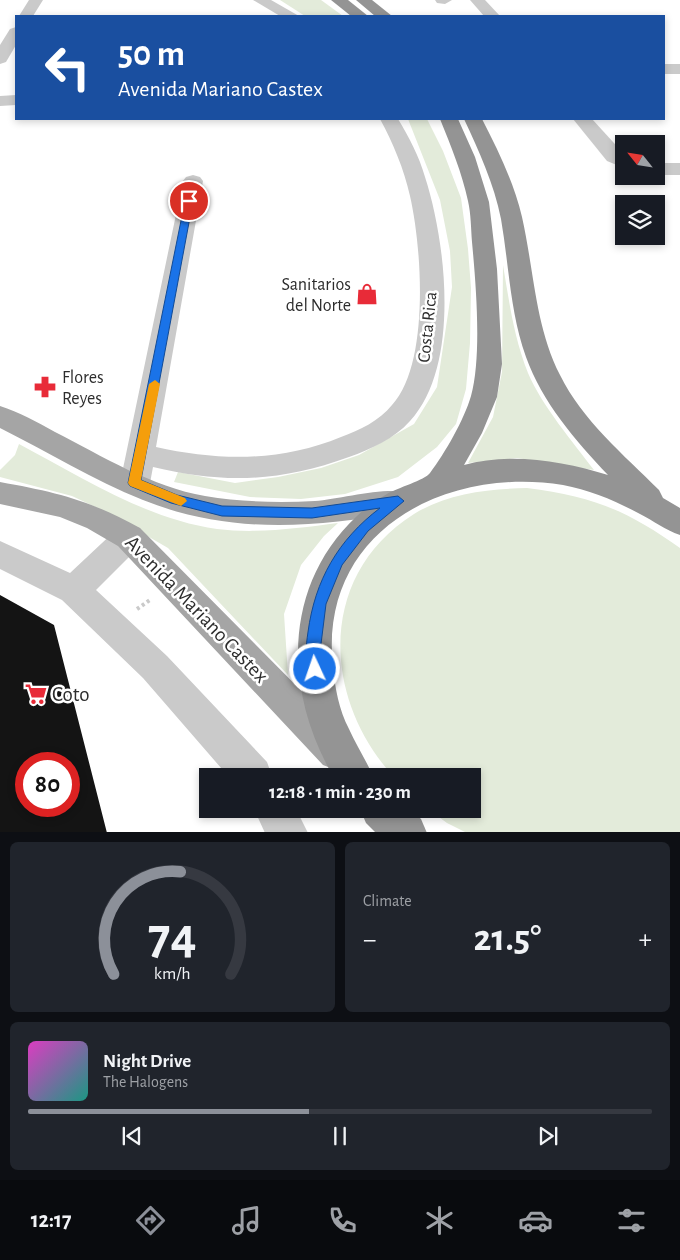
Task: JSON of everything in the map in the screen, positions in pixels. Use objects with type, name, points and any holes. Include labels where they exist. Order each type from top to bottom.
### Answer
[{"type":"highway","points":[[338,0],[359,15]]},
{"type":"highway","points":[[363,0],[383,15]]},
{"type":"highway","points":[[440,482],[468,433],[484,397],[489,364],[486,269],[479,202],[466,157],[449,120]]},
{"type":"highway","points":[[473,120],[494,162],[511,217],[522,288],[534,339],[547,374],[566,406],[610,459],[669,516]]},
{"type":"highway","points":[[348,766],[320,703],[313,652],[319,604],[337,562],[364,528],[398,501],[440,482],[492,471],[547,472],[603,484],[669,516]]},
{"type":"main road","points":[[0,423],[175,500],[222,511],[312,513],[398,501]]},
{"type":"main road","name":"Avenida Mariano Castex","points":[[0,493],[64,506],[98,519],[129,537],[348,766]]},
{"type":"street","points":[[27,15],[36,0]]},
{"type":"street","points":[[260,0],[289,15]]},
{"type":"street","points":[[477,0],[491,15]]},
{"type":"street","points":[[0,23],[15,23]]},
{"type":"street","points":[[0,59],[15,34]]},
{"type":"street","points":[[665,69],[680,69]]},
{"type":"street","points":[[0,101],[15,100]]},
{"type":"street","name":"Costa Rica","points":[[142,454],[202,467],[250,470],[281,467],[307,461],[368,438],[390,424],[406,406],[427,358],[432,302],[429,236],[424,206],[414,176],[397,131],[390,120]]},
{"type":"street","points":[[583,120],[615,158]]},
{"type":"street","points":[[665,169],[680,169]]},
{"type":"street","points":[[134,483],[142,454],[192,181]]},
{"type":"street","points":[[74,590],[129,537]]},
{"type":"street","points":[[0,554],[74,590],[155,667],[246,768]]},
{"type":"street","points":[[279,818],[288,832]]},
{"type":"path","points":[[111,626],[174,585]]},
{"type":"green space","points":[[280,0],[321,0],[342,15],[303,15]]},
{"type":"green space","points":[[408,120],[428,120],[443,151],[461,198],[468,249],[471,288],[470,343],[466,389],[456,424],[437,447],[398,477],[345,494],[301,499],[250,497],[174,482],[178,472],[235,483],[321,468],[359,455],[414,424],[437,387],[452,287],[450,251],[440,200]]},
{"type":"green space","points":[[503,265],[516,333],[528,373],[549,411],[594,470],[517,458],[468,463],[493,417],[502,372]]},
{"type":"green space","points":[[19,444],[115,495],[165,516],[191,524],[217,529],[247,531],[278,530],[338,523],[324,536],[301,565],[284,614],[288,675],[168,548],[106,512],[72,496],[0,477],[0,470],[15,455]]},
{"type":"green space","points":[[527,488],[590,500],[625,514],[680,548],[680,832],[465,832],[440,818],[481,818],[481,768],[387,768],[370,745],[353,711],[343,675],[340,639],[346,603],[360,570],[382,540],[414,514],[454,497],[498,490]]},
{"type":"building","name":"Coto","points":[[0,595],[54,625],[107,832],[0,832]]},
{"type":"slow traffic","points":[[155,384],[142,454],[134,483],[181,501]]},
{"type":"place","name":"Sanitarios del Norte","points":[[367,294]]},
{"type":"place","name":"Flores Reyes","points":[[45,387]]},
{"type":"place","name":"Coto","points":[[36,694]]},
{"type":"route","points":[[189,201],[142,454],[134,483],[175,500],[222,511],[312,513],[362,508],[398,501],[364,528],[337,562],[319,604],[313,652],[315,669]]}]
